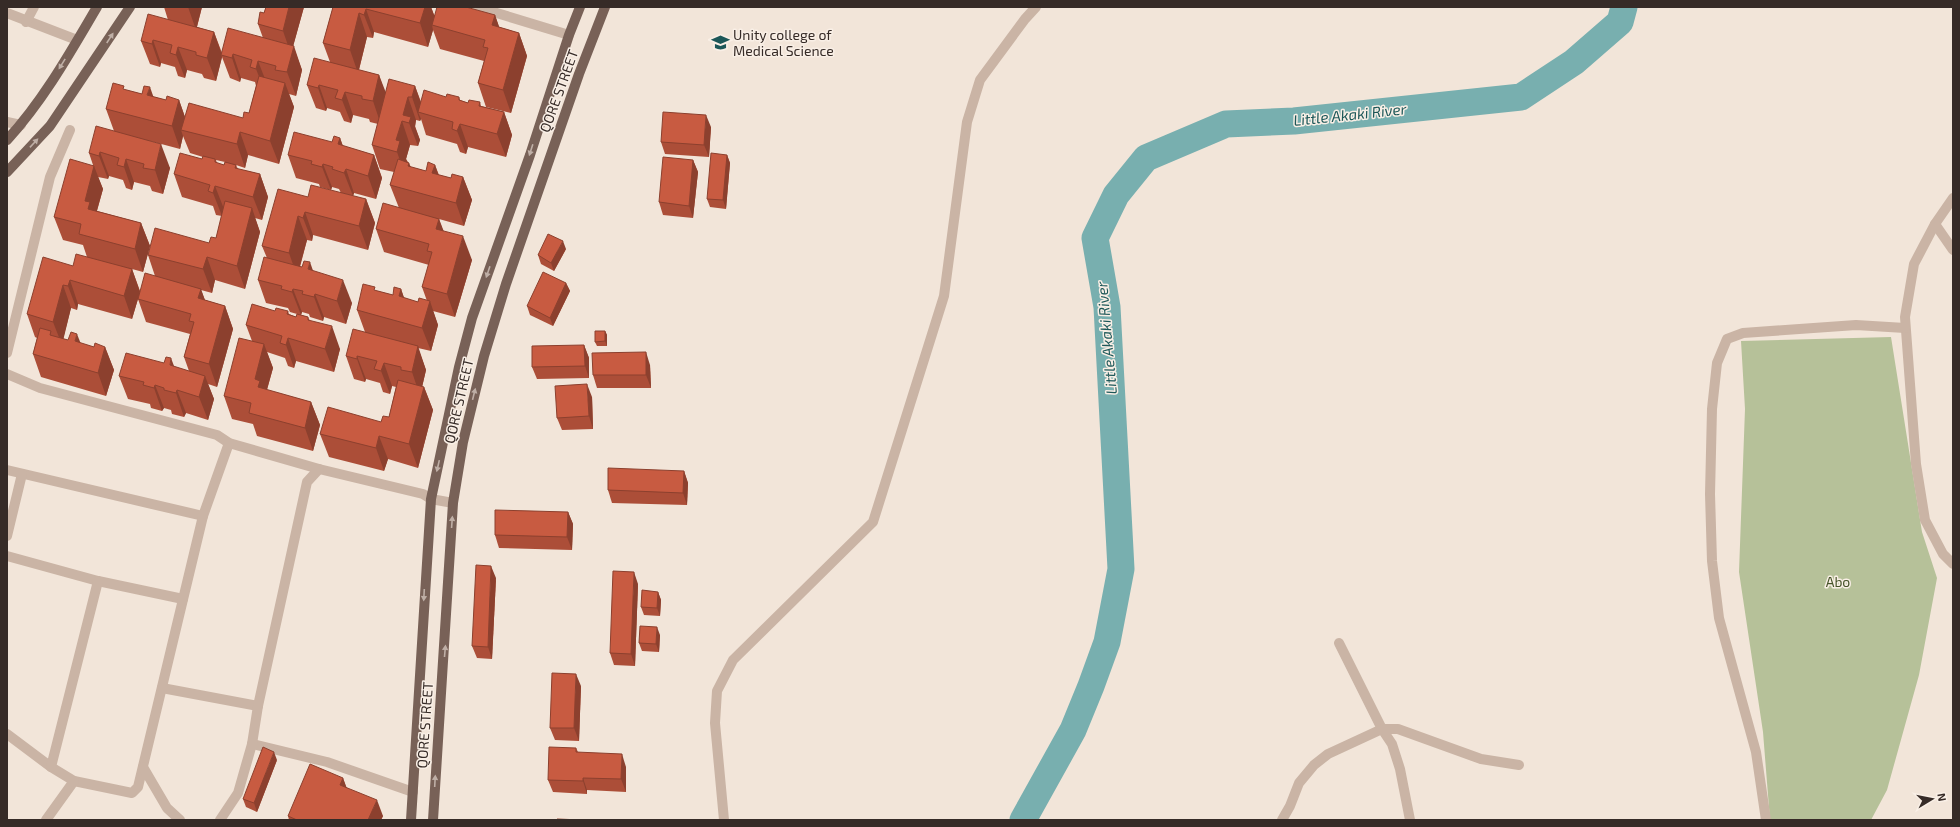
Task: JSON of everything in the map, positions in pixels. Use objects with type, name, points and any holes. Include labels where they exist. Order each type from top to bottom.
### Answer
[{"type":"main road","points":[[7,140],[21,126],[47,89],[97,7]]},
{"type":"main road","points":[[7,172],[50,126],[130,7]]},
{"type":"main road","name":"QORE STREET","points":[[411,820],[431,499],[459,366],[472,318],[530,155],[569,35],[580,7]]},
{"type":"main road","name":"QORE STREET","points":[[433,820],[453,503],[463,442],[484,356],[506,284],[605,7]]},
{"type":"street","points":[[26,22],[34,7]]},
{"type":"street","points":[[477,7],[569,35]]},
{"type":"street","points":[[724,820],[715,723],[717,691],[733,660],[873,522],[944,296],[967,122],[980,80],[1025,19],[1036,7]]},
{"type":"street","points":[[7,13],[26,22],[77,40]]},
{"type":"street","points":[[7,122],[21,126]]},
{"type":"street","points":[[7,353],[50,177],[70,130]]},
{"type":"street","points":[[1953,198],[1935,224],[1914,264],[1905,317],[1916,464],[1925,520],[1943,554],[1953,564]]},
{"type":"street","points":[[1935,224],[1953,250]]},
{"type":"street","points":[[1766,820],[1756,752],[1719,618],[1712,561],[1710,494],[1712,409],[1717,363],[1727,339],[1743,333],[1856,325],[1905,328]]},
{"type":"street","points":[[7,374],[40,388],[217,435],[229,442],[319,469],[423,494],[431,499],[453,503]]},
{"type":"street","points":[[7,734],[51,767],[74,781],[132,793],[138,787],[203,516],[229,442]]},
{"type":"street","points":[[220,820],[238,793],[252,744],[258,706],[307,482],[319,469]]},
{"type":"street","points":[[7,470],[203,516]]},
{"type":"street","points":[[7,536],[22,474]]},
{"type":"street","points":[[7,556],[98,581],[184,599]]},
{"type":"street","points":[[51,767],[98,581]]},
{"type":"street","points":[[1339,642],[1382,728],[1392,744],[1400,769],[1410,820]]},
{"type":"street","points":[[162,688],[258,706]]},
{"type":"street","points":[[1282,820],[1290,806],[1299,783],[1314,766],[1328,754],[1382,728],[1398,729],[1481,759],[1518,765]]},
{"type":"street","points":[[252,744],[327,762],[413,792]]},
{"type":"street","points":[[143,768],[167,808],[180,820]]},
{"type":"street","points":[[46,820],[74,781]]},
{"type":"green space","name":"Abo","points":[[1891,337],[1922,532],[1937,578],[1919,675],[1887,790],[1871,820],[1770,820],[1763,732],[1739,572],[1745,409],[1741,341]]},
{"type":"building","points":[[266,7],[289,7],[283,31],[258,24],[260,12],[264,13]]},
{"type":"building","points":[[333,7],[425,7],[420,23],[366,9],[364,15],[359,13],[350,50],[323,43]]},
{"type":"building","points":[[437,7],[466,7],[495,15],[492,25],[519,33],[503,90],[478,83],[488,48],[483,47],[485,40],[432,25]]},
{"type":"building","points":[[148,14],[214,32],[207,58],[196,55],[196,52],[178,47],[176,55],[170,53],[172,45],[153,40],[152,44],[141,41]]},
{"type":"building","points":[[228,28],[294,46],[287,72],[275,70],[276,66],[258,61],[256,69],[250,67],[252,60],[233,54],[232,58],[221,55]]},
{"type":"building","points":[[314,58],[379,75],[373,101],[362,99],[362,96],[345,92],[342,100],[335,98],[338,90],[319,85],[318,88],[307,85]]},
{"type":"building","points":[[259,76],[285,83],[270,141],[240,132],[237,144],[181,130],[189,103],[243,118],[244,112],[249,113]]},
{"type":"building","points":[[389,79],[415,86],[412,97],[408,97],[403,115],[411,117],[409,123],[402,121],[396,140],[400,141],[397,152],[372,145]]},
{"type":"building","points":[[113,83],[124,86],[123,89],[142,94],[144,86],[150,87],[147,95],[166,100],[167,96],[179,100],[172,126],[106,109]]},
{"type":"building","points":[[424,90],[446,97],[447,94],[459,97],[459,100],[468,103],[469,100],[480,102],[479,106],[504,112],[497,134],[460,124],[457,131],[452,129],[453,122],[418,112]]},
{"type":"building","points":[[663,112],[706,115],[704,145],[661,142]]},
{"type":"building","points":[[96,126],[161,144],[155,170],[143,168],[144,164],[126,159],[124,167],[117,165],[119,158],[100,152],[99,156],[89,153]]},
{"type":"building","points":[[294,132],[332,142],[334,136],[340,138],[338,144],[374,155],[368,176],[346,169],[344,173],[332,169],[333,167],[323,164],[322,167],[311,164],[312,161],[288,155]]},
{"type":"building","points":[[180,153],[202,159],[203,156],[215,159],[215,162],[224,165],[225,162],[236,165],[235,168],[260,174],[253,197],[215,186],[213,193],[208,191],[210,185],[174,174]]},
{"type":"building","points":[[711,153],[727,155],[723,200],[707,199]]},
{"type":"building","points":[[663,157],[693,160],[689,206],[659,202]]},
{"type":"building","points":[[70,159],[94,166],[85,201],[90,202],[88,209],[141,223],[135,249],[79,234],[81,224],[54,217]]},
{"type":"building","points":[[398,159],[409,163],[408,166],[426,171],[428,162],[435,165],[432,173],[451,178],[452,174],[463,177],[456,203],[390,185]]},
{"type":"building","points":[[311,185],[366,199],[359,226],[305,212],[303,218],[298,216],[289,253],[262,246],[278,189],[308,197]]},
{"type":"building","points":[[225,201],[252,208],[237,266],[207,257],[203,269],[148,255],[155,228],[209,243],[211,237],[216,238]]},
{"type":"building","points":[[383,203],[439,219],[436,229],[463,236],[447,294],[422,287],[432,252],[427,251],[429,244],[376,229]]},
{"type":"building","points":[[548,234],[563,241],[551,263],[538,255]]},
{"type":"building","points":[[76,254],[132,269],[124,296],[70,280],[68,286],[63,285],[53,322],[27,314],[43,257],[73,266]]},
{"type":"building","points":[[264,257],[302,267],[304,261],[310,262],[308,269],[343,280],[337,301],[315,294],[314,297],[302,294],[303,291],[293,289],[292,292],[281,289],[282,286],[258,280]]},
{"type":"building","points":[[543,272],[566,283],[550,318],[527,306]]},
{"type":"building","points":[[145,273],[201,289],[198,298],[225,306],[209,364],[184,357],[194,322],[189,321],[191,314],[138,299]]},
{"type":"building","points":[[363,284],[375,287],[374,290],[393,295],[394,287],[401,289],[399,296],[418,302],[419,298],[430,301],[422,328],[357,310]]},
{"type":"building","points":[[252,304],[275,311],[276,308],[288,311],[287,314],[296,317],[297,314],[308,317],[308,320],[332,326],[325,349],[288,338],[286,345],[280,343],[282,336],[246,325]]},
{"type":"building","points":[[40,328],[51,331],[50,335],[68,340],[71,332],[77,334],[75,341],[94,347],[95,343],[105,347],[98,373],[33,354]]},
{"type":"building","points":[[353,329],[418,346],[412,372],[401,370],[401,367],[384,363],[381,371],[374,369],[377,361],[357,356],[357,359],[346,356]]},
{"type":"building","points":[[595,331],[605,331],[605,341],[595,342]]},
{"type":"building","points":[[239,338],[264,344],[255,379],[260,381],[258,387],[311,402],[305,428],[249,413],[251,403],[224,396]]},
{"type":"building","points":[[584,345],[585,366],[532,367],[532,346]]},
{"type":"building","points":[[646,352],[646,375],[593,375],[592,353]]},
{"type":"building","points":[[126,353],[164,363],[166,357],[171,358],[170,365],[205,376],[199,397],[177,390],[176,393],[164,390],[164,388],[155,385],[154,388],[143,385],[144,382],[119,376]]},
{"type":"building","points":[[398,380],[424,387],[409,444],[379,436],[376,448],[320,434],[328,407],[381,422],[383,416],[389,417]]},
{"type":"building","points":[[587,384],[589,416],[557,418],[555,386]]},
{"type":"building","points":[[608,468],[684,471],[683,493],[608,490]]},
{"type":"building","points":[[495,510],[568,512],[567,537],[495,535]]},
{"type":"building","points":[[476,565],[491,566],[488,647],[472,646]]},
{"type":"building","points":[[613,571],[634,572],[631,654],[610,653]]},
{"type":"building","points":[[642,590],[658,592],[657,608],[641,607]]},
{"type":"building","points":[[640,626],[657,627],[656,644],[639,643]]},
{"type":"building","points":[[552,673],[576,674],[574,728],[550,728]]},
{"type":"building","points":[[263,747],[274,752],[254,803],[243,799]]},
{"type":"building","points":[[549,747],[576,748],[576,752],[622,754],[621,779],[583,778],[583,781],[548,780]]},
{"type":"building","points":[[310,764],[343,778],[340,785],[377,800],[368,820],[297,820],[288,816]]},
{"type":"building","points":[[557,819],[582,820],[557,820]]},
{"type":"waterway","name":"Little Akaki River","points":[[1023,820],[1073,730],[1091,686],[1107,642],[1121,569],[1107,307],[1095,238],[1116,195],[1146,158],[1226,124],[1294,121],[1521,97],[1574,62],[1620,22],[1624,7]]},
{"type":"place","name":"Unity college of Medical Science","points":[[720,43]]}]
